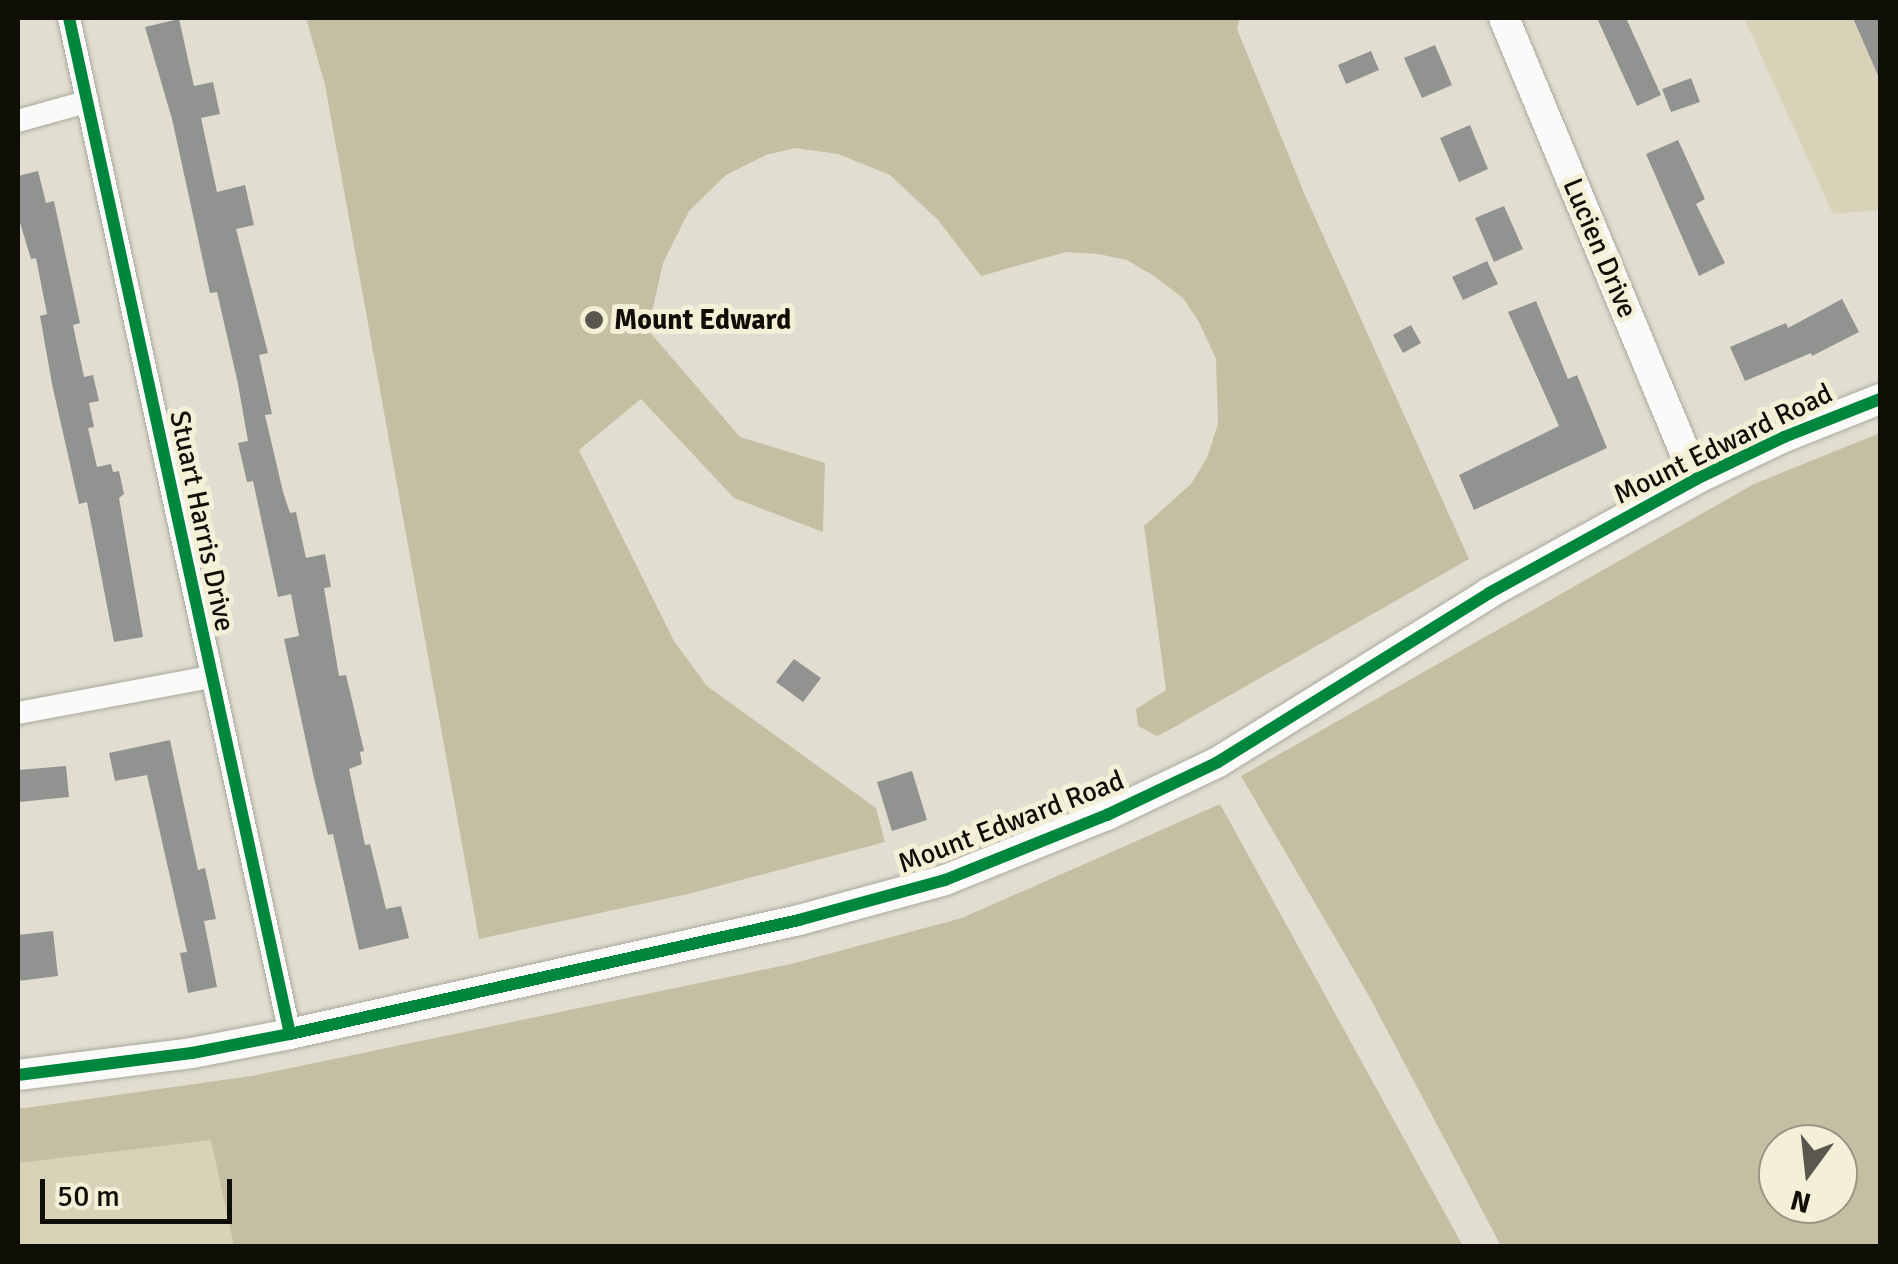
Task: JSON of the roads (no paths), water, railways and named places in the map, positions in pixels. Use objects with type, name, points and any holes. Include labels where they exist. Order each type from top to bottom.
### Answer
[{"type":"street","name":"Stuart Harris Drive","points":[[69,18],[290,1034]]},
{"type":"street","name":"Lucien Drive","points":[[1504,18],[1696,479]]},
{"type":"street","points":[[18,121],[86,102]]},
{"type":"street","name":"Mount Edward Road","points":[[18,1075],[192,1053],[290,1034],[799,920],[945,880],[1018,852],[1218,762],[1489,593],[1696,479],[1880,399]]},
{"type":"street","points":[[18,713],[210,677]]},
{"type":"place","name":"Mount Edward","points":[[594,320]]}]
